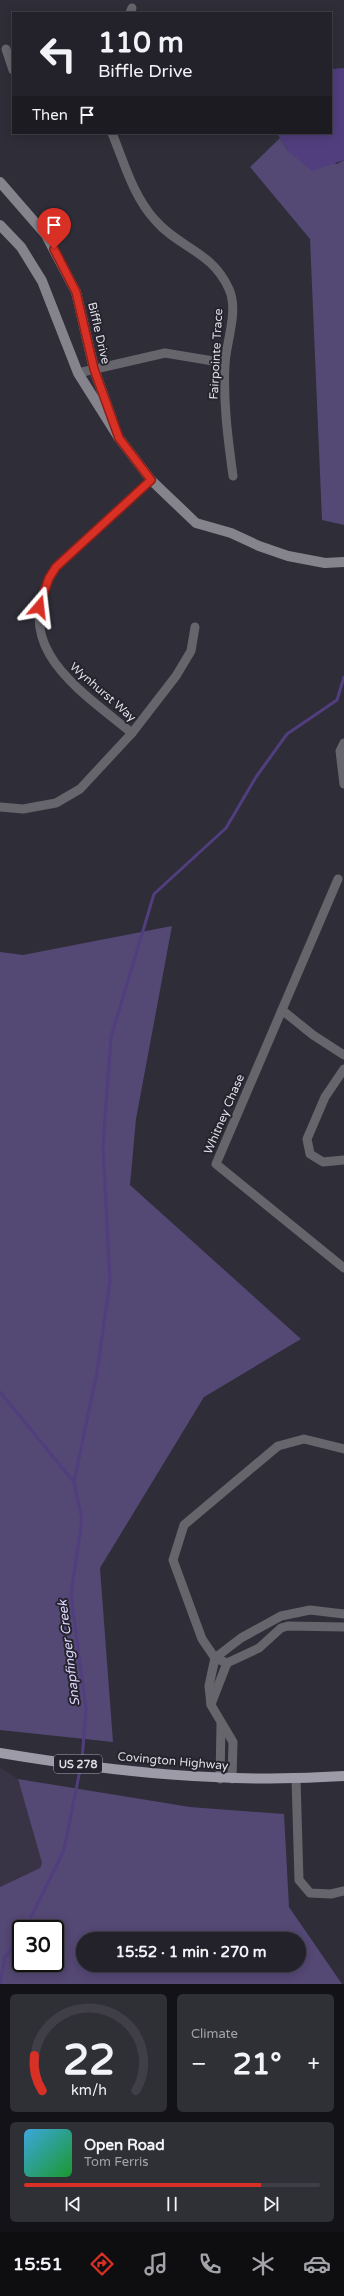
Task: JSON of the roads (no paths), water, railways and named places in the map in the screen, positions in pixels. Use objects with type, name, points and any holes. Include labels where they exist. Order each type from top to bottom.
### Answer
[{"type":"main road","name":"Covington Highway","points":[[0,1753],[129,1771],[232,1779],[344,1776]]},
{"type":"street","points":[[6,49],[12,67]]},
{"type":"street","name":"Fairpointe Trace","points":[[112,134],[145,208],[174,238],[199,252],[210,262],[230,291],[232,318],[225,363],[225,418],[233,476]]},
{"type":"street","name":"Biffle Drive","points":[[0,182],[46,235],[76,292],[94,369],[119,438]]},
{"type":"street","name":"Biffle Drive","points":[[0,225],[21,248],[42,281],[78,373],[119,438],[151,480],[196,523],[231,532],[259,546],[288,556],[325,563],[344,562]]},
{"type":"street","points":[[78,373],[165,353],[225,363]]},
{"type":"street","name":"Wynhurst Way","points":[[132,733],[80,691],[53,663],[40,634],[39,607],[49,578],[56,567],[151,480]]},
{"type":"street","points":[[0,807],[23,809],[56,803],[80,789],[132,733],[176,676],[190,651],[195,627]]},
{"type":"street","points":[[344,744],[340,751],[340,758],[344,784]]},
{"type":"street","name":"Whitney Chase","points":[[338,879],[216,1164],[344,1268]]},
{"type":"street","points":[[282,1010],[313,1035],[344,1055]]},
{"type":"street","points":[[344,1069],[326,1097],[306,1139],[310,1154],[323,1162],[344,1160]]},
{"type":"street","points":[[227,1663],[215,1658],[202,1639],[173,1560],[184,1525],[278,1446],[304,1439],[344,1450]]},
{"type":"street","points":[[232,1779],[233,1742],[211,1705],[209,1686],[215,1658],[241,1638],[281,1616],[310,1610],[344,1614]]},
{"type":"street","points":[[211,1705],[227,1663],[259,1648],[281,1628],[288,1626],[344,1627]]},
{"type":"street","points":[[220,1778],[221,1722]]},
{"type":"street","points":[[296,1778],[298,1880],[310,1893],[331,1894],[344,1892]]},
{"type":"waterway","points":[[74,1482],[97,1372],[110,1281],[103,1146],[111,1037],[154,894],[226,828],[256,777],[287,734],[337,700],[344,677]]},
{"type":"waterway","name":"Snapfinger Creek","points":[[0,1392],[74,1482],[82,1519],[71,1595],[86,1709],[82,1760],[64,1850],[29,1920]]},
{"type":"waterway","name":"Snapfinger Creek","points":[[0,1984],[5,1957],[12,1948]]}]
